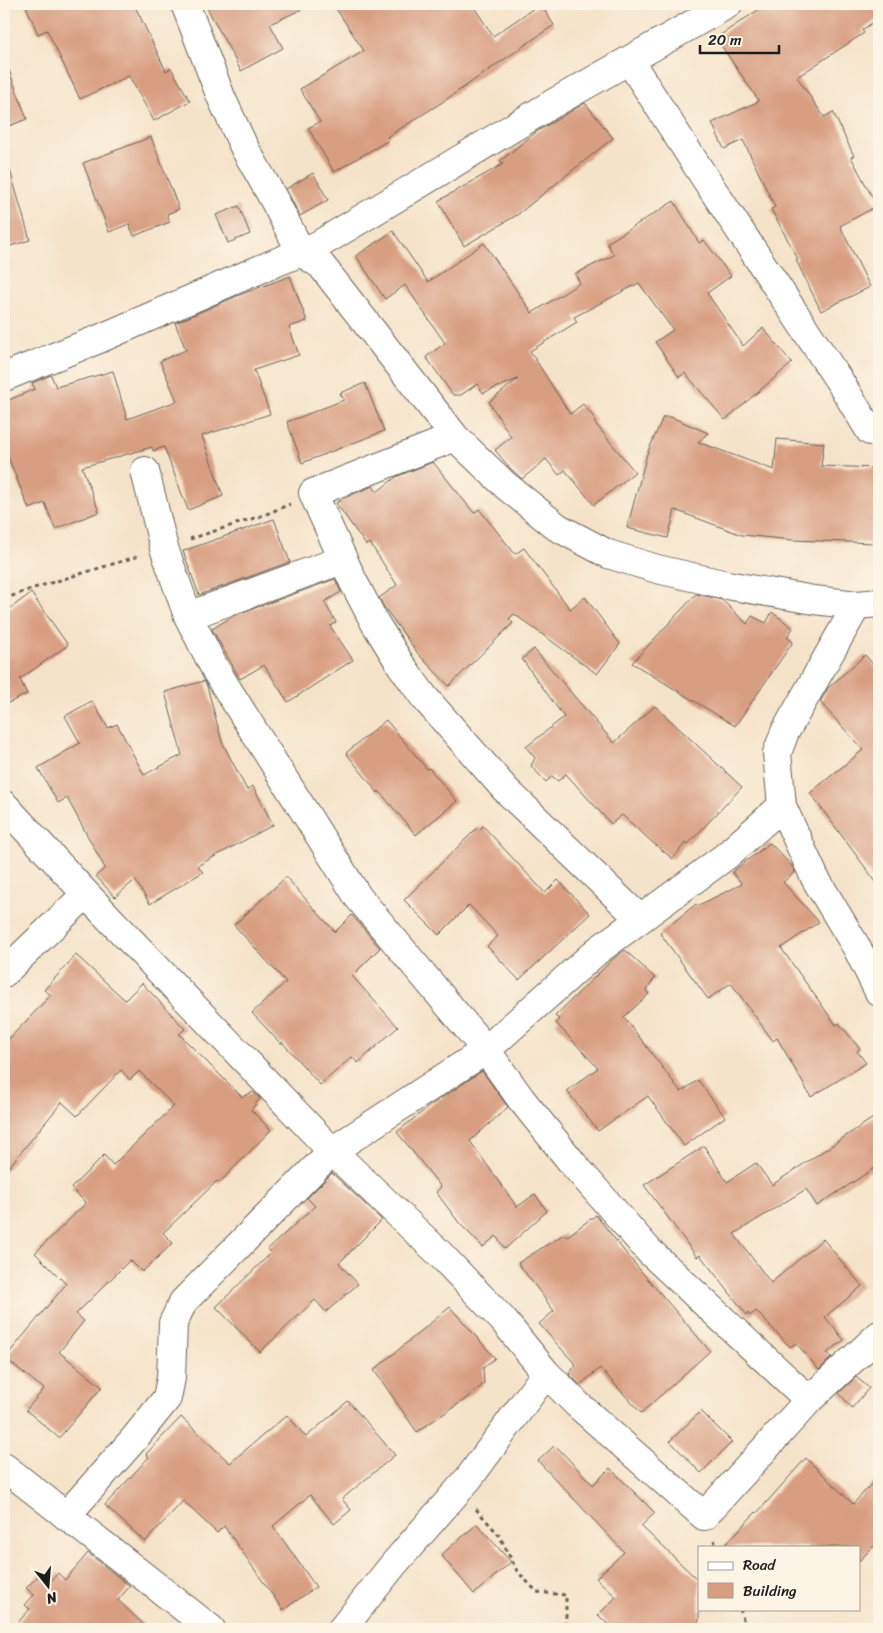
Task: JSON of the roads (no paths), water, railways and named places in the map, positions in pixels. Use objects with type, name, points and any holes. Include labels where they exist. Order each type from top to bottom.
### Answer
[{"type":"street","points":[[185,4],[221,97],[244,147],[301,252],[321,265],[455,437],[505,484],[557,527],[608,554],[657,569],[727,585],[814,600],[868,604],[785,732],[777,753],[782,806],[815,878],[857,948],[879,992]]},
{"type":"street","points":[[4,377],[99,339],[318,245],[467,155],[728,4]]},
{"type":"street","points":[[629,60],[840,382],[870,431]]},
{"type":"street","points":[[455,437],[313,494],[353,581],[375,623],[401,665],[424,697],[505,789],[542,827],[640,919]]},
{"type":"street","points":[[145,470],[164,548],[188,616],[216,670],[358,897],[486,1050],[521,1099],[568,1158],[649,1251],[808,1400]]},
{"type":"street","points":[[188,616],[338,561]]},
{"type":"street","points":[[4,805],[86,894],[332,1151],[438,1252],[503,1320],[546,1373],[577,1404],[704,1516],[808,1400],[879,1335]]},
{"type":"street","points":[[66,1516],[134,1439],[166,1398],[171,1378],[173,1323],[183,1302],[332,1151],[486,1050],[597,951],[726,856],[782,806]]},
{"type":"street","points":[[4,973],[86,894]]},
{"type":"street","points":[[342,1629],[393,1565],[460,1490],[546,1373]]},
{"type":"street","points":[[4,1467],[211,1629]]}]
